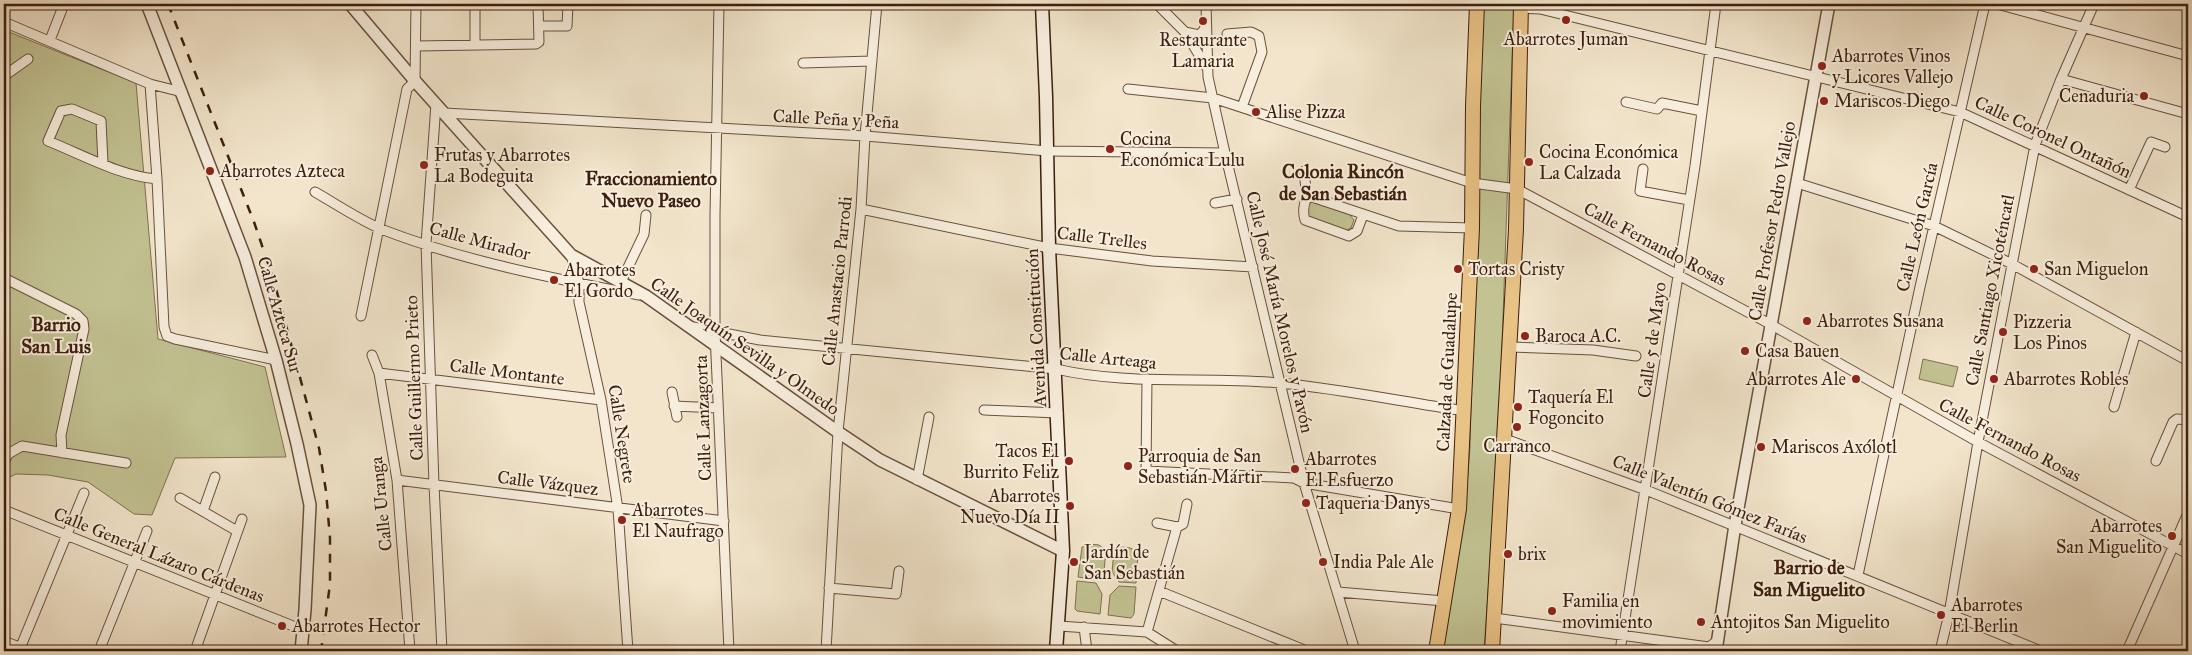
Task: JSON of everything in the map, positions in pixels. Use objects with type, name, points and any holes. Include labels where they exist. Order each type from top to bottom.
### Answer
[{"type":"main road","name":"Avenida Constitución","points":[[1042,4],[1048,151],[1049,248],[1063,551],[1056,651]]},
{"type":"main road","name":"Calzada de Guadalupe","points":[[1436,651],[1459,509],[1465,411],[1477,4]]},
{"type":"main road","points":[[1492,651],[1510,347],[1517,189],[1521,6]]},
{"type":"street","points":[[50,40],[64,4]]},
{"type":"street","name":"Calle Azteca Sur","points":[[147,4],[245,257],[276,360],[310,505],[303,630],[300,651]]},
{"type":"street","name":"Calle Joaquín Sevilla y Olmedo","points":[[350,4],[436,104],[571,255],[646,296],[880,460],[1063,551]]},
{"type":"street","points":[[361,316],[407,89],[415,80],[416,4]]},
{"type":"street","points":[[475,4],[475,44]]},
{"type":"street","points":[[416,46],[536,44],[539,42],[538,4]]},
{"type":"street","points":[[538,26],[567,26],[568,4]]},
{"type":"street","name":"Calle Lanzagorta","points":[[719,4],[716,129],[716,332],[730,651]]},
{"type":"street","name":"Calle Anastacio Parrodi","points":[[826,651],[838,432],[861,209],[865,136],[877,4]]},
{"type":"street","points":[[1157,4],[1185,32],[1207,68]]},
{"type":"street","name":"Calle José María Morelos y Pavón","points":[[1206,4],[1207,68],[1225,153],[1304,483],[1355,651]]},
{"type":"street","name":"Calle 5 de Mayo","points":[[1620,651],[1646,490],[1716,4]]},
{"type":"street","name":"Calle Profesor Pedro Vallejo","points":[[1717,646],[1735,526],[1828,4]]},
{"type":"street","name":"Calle León García","points":[[1858,576],[1934,226],[1985,4]]},
{"type":"street","points":[[1997,4],[2188,56]]},
{"type":"street","name":"Calle Santiago Xicoténcatl","points":[[1940,651],[1949,614],[1978,442],[2035,146],[2060,79],[2094,4]]},
{"type":"street","name":"Calle Coronel Ontañón","points":[[1521,6],[1540,9],[1960,112],[2188,217]]},
{"type":"street","points":[[1185,32],[1199,35],[1204,30],[1207,21]]},
{"type":"street","points":[[4,22],[150,84],[182,92]]},
{"type":"street","points":[[1227,34],[1251,32],[1259,36],[1262,52],[1242,107]]},
{"type":"street","points":[[4,76],[28,58]]},
{"type":"street","points":[[802,62],[872,61]]},
{"type":"street","points":[[2060,79],[2188,114]]},
{"type":"street","points":[[150,84],[157,179],[164,327],[167,336],[276,360]]},
{"type":"street","name":"Calle Fernando Rosas","points":[[1128,90],[1213,98],[1472,183],[1517,189],[1770,324],[1978,442],[2188,554]]},
{"type":"street","points":[[1626,102],[1657,109],[1662,103],[1702,111]]},
{"type":"street","name":"Calle Guillermo Prieto","points":[[436,104],[426,244],[442,651]]},
{"type":"street","points":[[103,163],[100,121],[72,109],[61,112],[48,141],[103,163],[138,177],[157,179]]},
{"type":"street","name":"Calle Peña y Peña","points":[[444,113],[865,136],[1048,151],[1225,153]]},
{"type":"street","points":[[2130,190],[2151,142],[2165,147]]},
{"type":"street","points":[[1643,169],[1640,191],[1689,200]]},
{"type":"street","points":[[1304,171],[1307,198],[1305,220],[1350,236],[1357,231],[1363,215]]},
{"type":"street","points":[[1796,183],[1934,226],[2012,264],[2188,361]]},
{"type":"street","name":"Calle Mirador","points":[[315,192],[380,228],[426,244],[480,260],[646,296]]},
{"type":"street","points":[[1307,198],[1312,197],[1400,226],[1470,228]]},
{"type":"street","points":[[1215,203],[1237,199]]},
{"type":"street","name":"Calle Trelles","points":[[861,209],[1049,248],[1152,261],[1253,267]]},
{"type":"street","points":[[621,282],[644,234],[646,215]]},
{"type":"street","name":"Calle Negrete","points":[[571,255],[579,283],[579,302],[601,400],[618,508],[628,651]]},
{"type":"street","points":[[4,278],[76,314],[83,321],[84,330],[61,434],[62,453]]},
{"type":"street","name":"Calle Arteaga","points":[[689,326],[760,340],[1056,369],[1073,373],[1147,379],[1280,383],[1465,411]]},
{"type":"street","points":[[2114,407],[2136,332]]},
{"type":"street","points":[[1510,347],[1593,350],[1636,356]]},
{"type":"street","name":"Calle Uranga","points":[[372,355],[378,373],[397,480],[410,651]]},
{"type":"street","name":"Calle Montante","points":[[378,373],[601,400]]},
{"type":"street","points":[[1147,379],[1146,471],[1294,478],[1304,483],[1459,509]]},
{"type":"street","points":[[672,392],[678,417]]},
{"type":"street","points":[[674,406],[718,408]]},
{"type":"street","points":[[984,410],[1058,414]]},
{"type":"street","points":[[917,480],[929,416]]},
{"type":"street","points":[[2156,461],[2173,422],[2177,419],[2188,420]]},
{"type":"street","name":"Calle Valentín Gómez Farías","points":[[1505,439],[1646,490],[2041,651]]},
{"type":"street","points":[[4,462],[8,454],[22,446],[126,463]]},
{"type":"street","points":[[202,511],[215,477]]},
{"type":"street","name":"Calle Vázquez","points":[[397,480],[724,521]]},
{"type":"street","points":[[4,641],[23,650],[66,535],[84,493]]},
{"type":"street","points":[[180,498],[238,531]]},
{"type":"street","points":[[1157,523],[1177,527],[1184,524],[1187,504]]},
{"type":"street","name":"Calle General Lázaro Cárdenas","points":[[4,510],[303,630]]},
{"type":"street","points":[[2127,651],[2188,513]]},
{"type":"street","points":[[195,651],[242,519]]},
{"type":"street","points":[[1146,632],[1177,527]]},
{"type":"street","points":[[99,651],[147,531]]},
{"type":"street","points":[[829,588],[896,594],[899,571]]},
{"type":"street","points":[[1159,590],[1307,651]]},
{"type":"street","points":[[1338,592],[1444,601]]},
{"type":"street","points":[[1494,618],[1709,647],[1717,646]]},
{"type":"street","points":[[1059,626],[1146,632],[1176,651]]},
{"type":"street","points":[[1084,627],[1087,651]]},
{"type":"green space","points":[[1480,4],[1514,4],[1499,431],[1484,651],[1440,651],[1465,510],[1470,447]]},
{"type":"green space","points":[[4,30],[136,83],[158,339],[265,367],[286,457],[175,458],[152,515],[134,514],[88,482],[48,475],[16,474],[4,480]]},
{"type":"green space","points":[[1312,202],[1349,214],[1354,220],[1351,228],[1345,231],[1308,218],[1308,204]]},
{"type":"green space","points":[[1923,359],[1958,367],[1953,387],[1919,379]]},
{"type":"green space","points":[[1090,544],[1099,545],[1106,550],[1104,571],[1096,580],[1078,577],[1082,547]]},
{"type":"green space","points":[[1121,547],[1130,548],[1138,552],[1136,583],[1119,582],[1112,572],[1114,550]]},
{"type":"green space","points":[[1077,581],[1096,583],[1102,594],[1100,614],[1077,611],[1075,609]]},
{"type":"green space","points":[[1119,586],[1136,587],[1134,614],[1131,618],[1108,615],[1110,595]]},
{"type":"railway","points":[[168,4],[254,222],[274,281],[319,448],[326,491],[330,538],[330,584],[321,651]]},
{"type":"place","name":"Abarrotes Juman","points":[[1566,20]]},
{"type":"place","name":"Restaurante Lamaria","points":[[1203,21]]},
{"type":"place","name":"Abarrotes Vinos y Licores Vallejo","points":[[1822,66]]},
{"type":"place","name":"Cenaduria","points":[[2144,96]]},
{"type":"place","name":"Mariscos Diego","points":[[1824,101]]},
{"type":"place","name":"Alise Pizza","points":[[1256,112]]},
{"type":"place","name":"Cocina Económica Lulu","points":[[1110,149]]},
{"type":"place","name":"Cocina Económica La Calzada","points":[[1529,162]]},
{"type":"place","name":"Frutas y Abarrotes La Bodeguita","points":[[424,165]]},
{"type":"place","name":"Abarrotes Azteca","points":[[210,171]]},
{"type":"place","name":"Tortas Cristy","points":[[1458,269]]},
{"type":"place","name":"San Miguelon","points":[[2034,269]]},
{"type":"place","name":"Abarrotes El Gordo","points":[[554,280]]},
{"type":"place","name":"Abarrotes Susana","points":[[1807,321]]},
{"type":"place","name":"Pizzeria Los Pinos","points":[[2003,332]]},
{"type":"place","name":"Baroca A.C.","points":[[1525,336]]},
{"type":"place","name":"Casa Bauen","points":[[1745,351]]},
{"type":"place","name":"Abarrotes Ale","points":[[1856,379]]},
{"type":"place","name":"Abarrotes Robles","points":[[1994,379]]},
{"type":"place","name":"Taquería El Fogoncito","points":[[1518,407]]},
{"type":"place","name":"Carranco","points":[[1517,427]]},
{"type":"place","name":"Mariscos Axólotl","points":[[1761,447]]},
{"type":"place","name":"Tacos El Burrito Feliz","points":[[1069,461]]},
{"type":"place","name":"Parroquia de San Sebastián Mártir","points":[[1128,466]]},
{"type":"place","name":"Abarrotes El Esfuerzo","points":[[1295,469]]},
{"type":"place","name":"Taqueria Danys","points":[[1306,503]]},
{"type":"place","name":"Abarrotes Nuevo Día II","points":[[1070,506]]},
{"type":"place","name":"Abarrotes El Naufrago","points":[[622,520]]},
{"type":"place","name":"Abarrotes San Miguelito","points":[[2172,536]]},
{"type":"place","name":"brix","points":[[1508,554]]},
{"type":"place","name":"Jardín de San Sebastián","points":[[1074,562]]},
{"type":"place","name":"India Pale Ale","points":[[1323,562]]},
{"type":"place","name":"Familia en movimiento","points":[[1552,611]]},
{"type":"place","name":"Abarrotes El Berlin","points":[[1941,615]]},
{"type":"place","name":"Antojitos San Miguelito","points":[[1701,622]]},
{"type":"place","name":"Abarrotes Hector","points":[[282,626]]},
{"type":"district","name":"Colonia Rincón de San Sebastián","points":[[1343,182]]},
{"type":"district","name":"Fraccionamiento Nuevo Paseo","points":[[651,189]]},
{"type":"district","name":"Barrio San Luis","points":[[56,335]]},
{"type":"district","name":"Barrio de San Miguelito","points":[[1809,578]]}]
